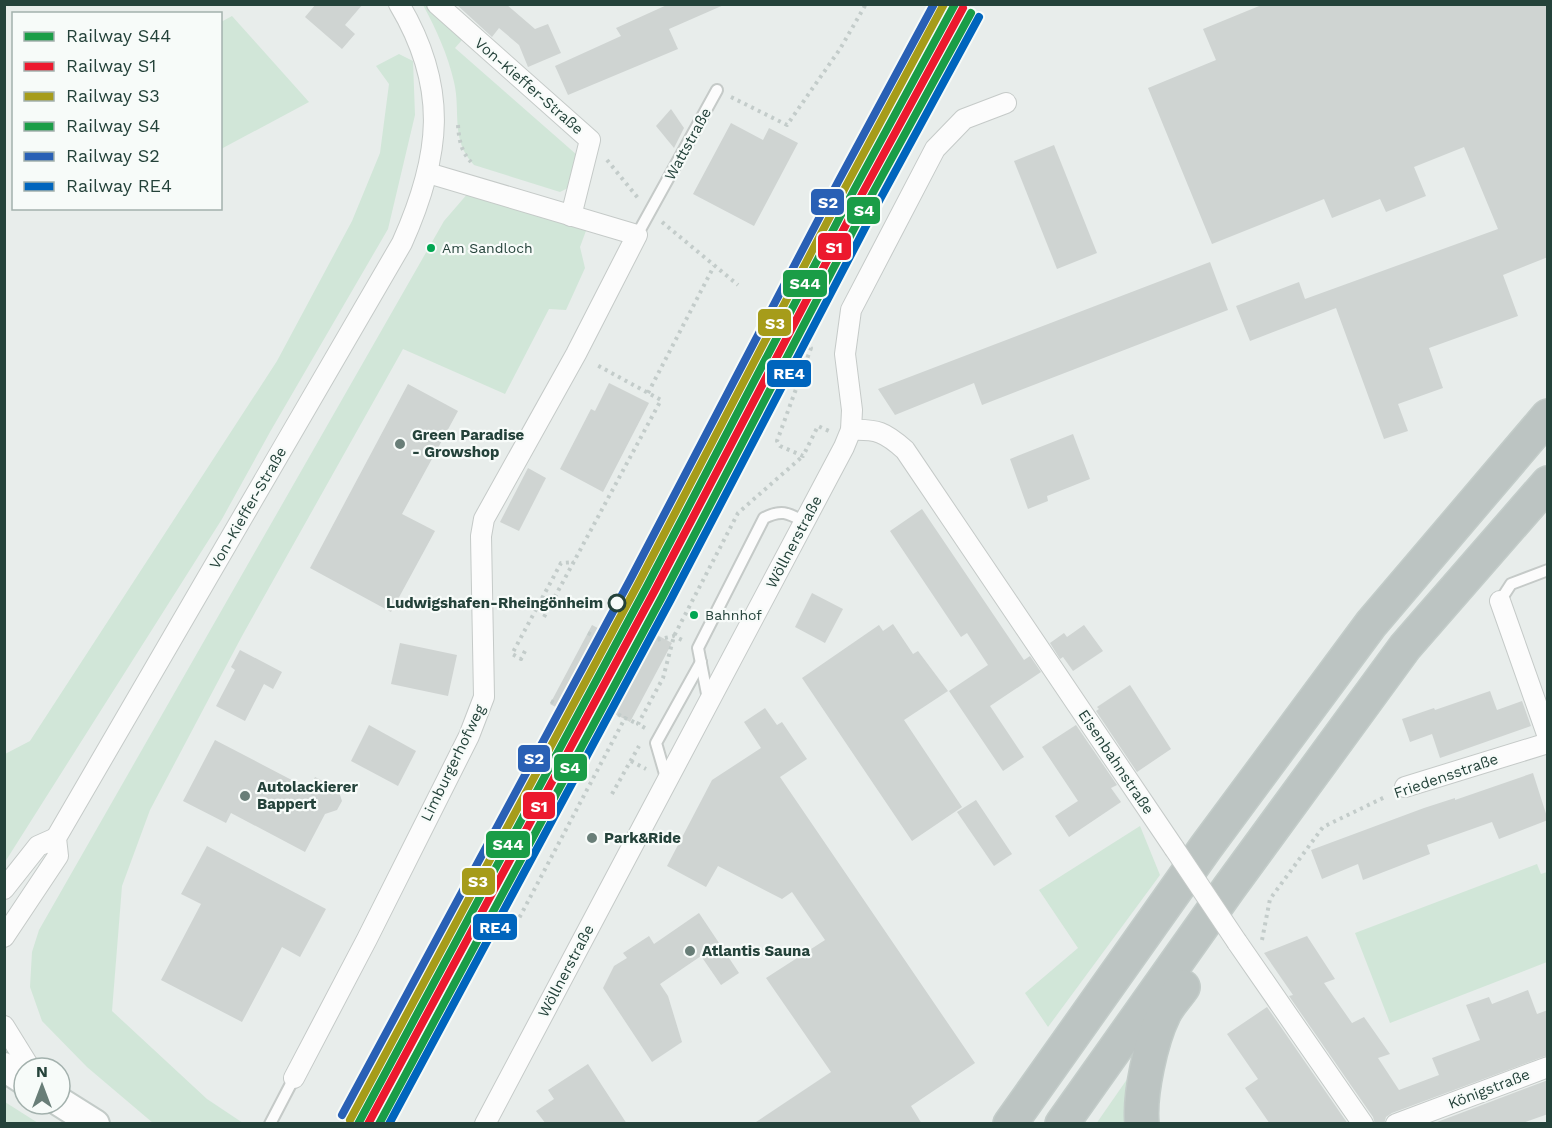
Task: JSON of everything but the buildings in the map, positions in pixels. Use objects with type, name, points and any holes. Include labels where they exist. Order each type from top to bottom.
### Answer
[{"type":"highway","points":[[1010,1124],[1206,847],[1371,624],[1548,416]]},
{"type":"highway","points":[[1062,1124],[1229,888],[1406,647],[1548,483]]},
{"type":"highway","points":[[1142,1124],[1144,1083],[1164,1014],[1212,946],[1229,888]]},
{"type":"street","name":"Von-Kieffer-Straße","points":[[4,889],[38,846],[56,838],[402,243],[416,211],[428,173],[434,132],[434,105],[430,75],[412,27],[399,4]]},
{"type":"street","name":"Von-Kieffer-Straße","points":[[437,4],[590,140],[571,216]]},
{"type":"street","name":"Wöllnerstraße","points":[[485,1124],[844,447],[850,430],[852,410],[845,354],[851,310],[935,149],[964,119],[1006,103]]},
{"type":"street","points":[[428,173],[637,235],[576,354]]},
{"type":"street","name":"Limburgerhofweg","points":[[294,1078],[469,736],[484,697],[481,536],[484,519],[576,354]]},
{"type":"street","name":"Eisenbahnstraße","points":[[850,430],[871,429],[889,435],[905,450],[1363,1124]]},
{"type":"street","points":[[1500,601],[1548,737]]},
{"type":"street","name":"Friedensstraße","points":[[1405,787],[1548,743]]},
{"type":"street","name":"Von-Kieffer-Straße","points":[[4,937],[58,856],[56,838]]},
{"type":"street","points":[[4,1026],[12,1057]]},
{"type":"street","name":"Königstraße","points":[[1396,1124],[1548,1067]]},
{"type":"street","points":[[72,1110],[95,1124]]},
{"type":"lane","name":"Wattstraße","points":[[637,235],[717,90]]},
{"type":"lane","points":[[709,704],[698,648],[764,518],[776,512],[788,513],[805,522]]},
{"type":"lane","points":[[1500,601],[1511,584],[1548,570]]},
{"type":"lane","points":[[668,781],[656,743],[700,662]]},
{"type":"lane","name":"Limburgerhofweg","points":[[270,1124],[294,1078]]},
{"type":"path","name":"Wattstraße","points":[[717,90],[787,125],[840,49],[866,4]]},
{"type":"path","points":[[457,118],[459,140],[464,155],[474,165]]},
{"type":"path","points":[[590,140],[650,212],[738,285]]},
{"type":"path","points":[[648,393],[715,265]]},
{"type":"path","points":[[805,343],[811,348],[777,441],[780,447],[803,456],[818,426],[836,435],[850,430]]},
{"type":"path","points":[[544,617],[661,400],[576,354]]},
{"type":"path","points":[[525,651],[521,659],[512,654],[561,563],[575,562]]},
{"type":"path","points":[[588,633],[596,637],[595,642],[597,638],[607,643]]},
{"type":"path","points":[[637,669],[652,641],[674,636]]},
{"type":"path","points":[[561,706],[579,671]]},
{"type":"path","points":[[551,701],[571,712]]},
{"type":"path","points":[[619,703],[614,712],[638,724]]},
{"type":"path","points":[[516,924],[625,718]]},
{"type":"path","name":"Friedensstraße","points":[[1241,947],[1264,939],[1270,899],[1323,827],[1405,787]]},
{"type":"green space","points":[[423,5],[437,5],[469,32],[455,48],[577,155],[570,187],[560,192],[474,165],[462,146],[459,135],[456,93],[448,62]]},
{"type":"green space","points":[[232,16],[309,102],[222,148],[222,21]]},
{"type":"green space","points":[[399,54],[413,61],[415,115],[388,229],[222,519],[5,862],[5,754],[30,741],[277,361],[352,221],[380,153],[389,84],[376,66]]},
{"type":"green space","points":[[469,192],[587,228],[580,247],[585,268],[566,310],[549,309],[505,394],[403,349],[242,636],[150,810],[122,886],[112,1011],[207,1099],[243,1123],[153,1123],[87,1067],[42,1021],[30,987],[32,952],[39,930],[444,221]]},
{"type":"green space","points":[[1140,826],[1160,875],[1048,1027],[1025,993],[1078,948],[1039,890]]},
{"type":"green space","points":[[1537,864],[1541,874],[1547,872],[1547,962],[1390,1023],[1355,933]]},
{"type":"green space","points":[[1130,1075],[1131,1123],[1096,1124]]},
{"type":"green space","points":[[5,1102],[12,1106],[12,1116],[27,1116],[38,1123],[5,1123]]},
{"type":"rail line","name":"S2","points":[[342,1115],[630,580],[838,182],[934,4]]},
{"type":"rail line","name":"S3","points":[[350,1120],[638,584],[944,4]]},
{"type":"rail line","name":"S44","points":[[358,1124],[646,588],[854,190],[955,4]]},
{"type":"rail line","name":"S1","points":[[368,1124],[654,592],[862,194],[963,8]]},
{"type":"rail line","name":"S4","points":[[379,1124],[662,597],[870,198],[971,13]]},
{"type":"rail line","name":"RE4","points":[[389,1124],[670,601],[878,203],[979,17]]},
{"type":"place","name":"Am Sandloch","points":[[431,248]]},
{"type":"place","name":"Green Paradise - Growshop","points":[[400,444]]},
{"type":"place","name":"Ludwigshafen-Rheingönheim","points":[[617,603]]},
{"type":"place","name":"Bahnhof","points":[[694,615]]},
{"type":"place","name":"Autolackierer Bappert","points":[[245,796]]},
{"type":"place","name":"Park&Ride","points":[[592,838]]},
{"type":"place","name":"Atlantis Sauna","points":[[690,951]]}]
